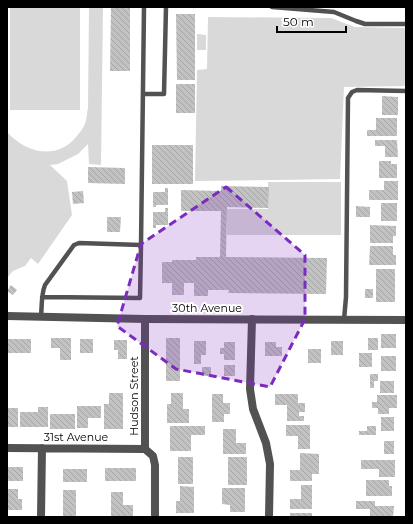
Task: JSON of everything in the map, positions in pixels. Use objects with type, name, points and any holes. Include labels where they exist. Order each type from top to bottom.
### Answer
[{"type":"street","name":"30th Avenue","points":[[7,316],[145,319],[406,320]]},
{"type":"street","name":"Hudson Street","points":[[145,319],[145,449],[153,456],[155,465],[155,517]]},
{"type":"street","points":[[252,319],[250,389],[252,409],[266,443],[270,464],[269,517]]},
{"type":"street","name":"31st Avenue","points":[[7,448],[145,449]]},
{"type":"street","points":[[41,517],[42,448]]},
{"type":"lane","points":[[42,297],[140,298],[144,7]]},
{"type":"lane","points":[[143,94],[164,94],[166,7]]},
{"type":"lane","points":[[272,7],[334,12],[365,24],[406,24]]},
{"type":"lane","points":[[344,320],[346,297],[348,98],[352,92],[357,90],[406,91]]},
{"type":"lane","points":[[41,317],[42,292],[74,245],[141,245]]},
{"type":"highlighted area","points":[[226,187],[305,255],[305,319],[270,387],[176,369],[117,326],[141,244]]},
{"type":"shaded area","points":[[10,7],[80,7],[80,110],[10,110]]},
{"type":"shaded area","points":[[89,7],[103,7],[101,165],[89,164],[88,144],[78,154],[58,164],[50,165],[67,181],[72,215],[38,264],[31,258],[25,266],[13,271],[7,278],[7,132],[23,145],[32,149],[51,151],[60,149],[69,144],[83,128],[88,108]]},
{"type":"shaded area","points":[[208,17],[331,18],[355,27],[406,28],[406,85],[344,87],[340,179],[195,181],[197,70],[207,69]]},
{"type":"shaded area","points":[[197,34],[206,35],[206,50],[197,50]]},
{"type":"shaded area","points":[[268,182],[341,182],[341,235],[227,235],[227,209],[268,209]]},
{"type":"building","points":[[111,7],[130,7],[130,71],[110,71]]},
{"type":"building","points":[[176,14],[195,14],[195,80],[177,80]]},
{"type":"building","points":[[176,84],[195,84],[195,113],[176,113]]},
{"type":"building","points":[[382,96],[398,97],[398,115],[382,115]]},
{"type":"building","points":[[376,118],[397,118],[397,136],[367,136],[367,130],[376,130]]},
{"type":"building","points":[[375,140],[397,140],[398,157],[385,157],[385,146],[375,146]]},
{"type":"building","points":[[152,145],[193,145],[193,184],[152,184]]},
{"type":"building","points":[[379,161],[391,161],[391,164],[397,164],[397,178],[379,178]]},
{"type":"building","points":[[88,167],[125,168],[125,184],[88,183]]},
{"type":"building","points":[[384,181],[398,181],[398,200],[369,200],[369,190],[384,190]]},
{"type":"building","points":[[221,186],[269,187],[268,208],[227,207],[226,257],[327,258],[326,294],[228,293],[229,290],[208,290],[208,296],[194,296],[194,283],[184,283],[184,295],[172,295],[172,283],[162,283],[162,262],[172,262],[172,260],[196,260],[196,257],[220,257],[221,211],[181,211],[181,190],[221,191]]},
{"type":"building","points":[[165,188],[168,188],[168,205],[156,205],[156,207],[153,207],[153,192],[165,192]]},
{"type":"building","points":[[83,191],[84,203],[73,204],[72,192]]},
{"type":"building","points":[[381,203],[397,203],[397,221],[381,221]]},
{"type":"building","points":[[356,206],[370,207],[370,217],[356,217]]},
{"type":"building","points":[[165,208],[168,208],[168,225],[156,225],[156,228],[153,228],[153,212],[165,212]]},
{"type":"building","points":[[107,217],[121,217],[120,232],[107,232]]},
{"type":"building","points":[[370,225],[396,226],[396,236],[393,236],[393,243],[370,243]]},
{"type":"building","points":[[370,246],[393,246],[393,255],[396,255],[396,265],[369,265]]},
{"type":"building","points":[[376,269],[395,269],[395,302],[376,302]]},
{"type":"building","points":[[11,285],[17,290],[13,295],[7,291]]},
{"type":"building","points":[[365,289],[373,289],[373,298],[365,298]]},
{"type":"building","points":[[381,334],[396,334],[396,348],[381,348]]},
{"type":"building","points":[[51,338],[71,338],[71,360],[60,360],[60,348],[51,348]]},
{"type":"building","points":[[166,338],[180,338],[180,381],[166,381]]},
{"type":"building","points":[[368,338],[378,338],[378,350],[368,350]]},
{"type":"building","points":[[7,339],[31,339],[31,353],[7,353]]},
{"type":"building","points":[[80,339],[93,339],[93,353],[80,353]]},
{"type":"building","points":[[114,340],[127,340],[127,359],[118,359],[118,350],[114,350]]},
{"type":"building","points":[[194,341],[206,341],[206,355],[201,355],[201,364],[194,364]]},
{"type":"building","points":[[331,341],[343,341],[343,355],[331,355]]},
{"type":"building","points":[[224,342],[235,342],[235,360],[224,360],[224,354],[220,354],[220,348],[224,348]]},
{"type":"building","points":[[265,342],[276,342],[276,347],[282,347],[282,356],[265,356]]},
{"type":"building","points":[[308,349],[321,349],[321,363],[308,363]]},
{"type":"building","points":[[359,353],[372,353],[372,367],[359,367]]},
{"type":"building","points":[[381,356],[396,356],[396,371],[381,371]]},
{"type":"building","points":[[224,365],[235,365],[235,376],[224,376]]},
{"type":"building","points":[[202,367],[211,367],[211,376],[202,376]]},
{"type":"building","points":[[370,374],[378,374],[378,381],[374,381],[374,388],[370,388]]},
{"type":"building","points":[[380,381],[394,381],[394,393],[380,393]]},
{"type":"building","points":[[109,393],[123,393],[123,429],[104,429],[104,404],[109,404]]},
{"type":"building","points":[[171,393],[183,393],[183,409],[189,409],[189,423],[167,423],[167,404],[171,404]]},
{"type":"building","points":[[212,394],[223,394],[223,403],[230,403],[230,414],[224,414],[224,422],[212,422]]},
{"type":"building","points":[[275,394],[298,394],[298,403],[305,403],[305,412],[299,412],[299,416],[304,416],[304,421],[287,421],[287,405],[275,405]]},
{"type":"building","points":[[377,395],[397,395],[397,408],[389,408],[389,414],[378,414],[378,408],[372,408],[372,402],[377,402]]},
{"type":"building","points":[[77,406],[101,406],[101,418],[88,418],[88,428],[77,428]]},
{"type":"building","points":[[38,407],[48,407],[48,427],[20,427],[20,412],[38,412]]},
{"type":"building","points":[[7,408],[18,408],[18,427],[7,427]]},
{"type":"building","points":[[50,414],[75,414],[75,429],[50,429]]},
{"type":"building","points":[[381,417],[394,417],[394,431],[381,431]]},
{"type":"building","points":[[286,425],[310,425],[310,449],[298,449],[298,436],[286,436]]},
{"type":"building","points":[[170,426],[205,426],[205,435],[191,435],[191,451],[170,451]]},
{"type":"building","points":[[367,426],[376,426],[376,435],[359,435],[359,431],[367,431]]},
{"type":"building","points":[[223,429],[236,429],[236,443],[246,443],[246,454],[223,454]]},
{"type":"building","points":[[384,441],[394,441],[394,454],[384,454]]},
{"type":"building","points":[[300,453],[319,454],[319,474],[312,474],[312,481],[290,481],[290,470],[300,470]]},
{"type":"building","points":[[178,457],[193,457],[193,484],[178,484]]},
{"type":"building","points":[[228,457],[247,457],[247,485],[228,485]]},
{"type":"building","points":[[361,460],[395,460],[395,477],[379,477],[379,469],[361,469]]},
{"type":"building","points":[[7,467],[23,467],[23,481],[7,481]]},
{"type":"building","points":[[105,468],[136,468],[136,481],[105,481]]},
{"type":"building","points":[[63,469],[87,469],[87,482],[63,482]]},
{"type":"building","points":[[366,480],[389,480],[389,486],[392,486],[392,496],[366,496]]},
{"type":"building","points":[[301,485],[312,485],[312,509],[290,509],[290,499],[301,499]]},
{"type":"building","points":[[180,486],[194,487],[194,513],[176,513],[176,501],[180,501]]},
{"type":"building","points":[[222,488],[245,488],[245,512],[230,512],[230,505],[222,504]]},
{"type":"building","points":[[7,489],[18,489],[18,499],[22,499],[22,510],[7,510]]},
{"type":"building","points":[[63,490],[76,490],[76,516],[63,516]]},
{"type":"building","points":[[111,492],[123,492],[123,505],[133,505],[133,517],[111,517]]},
{"type":"building","points":[[356,501],[375,501],[375,506],[394,506],[393,517],[370,517],[370,509],[356,509]]},
{"type":"building","points":[[290,513],[312,513],[312,517],[290,517]]}]
